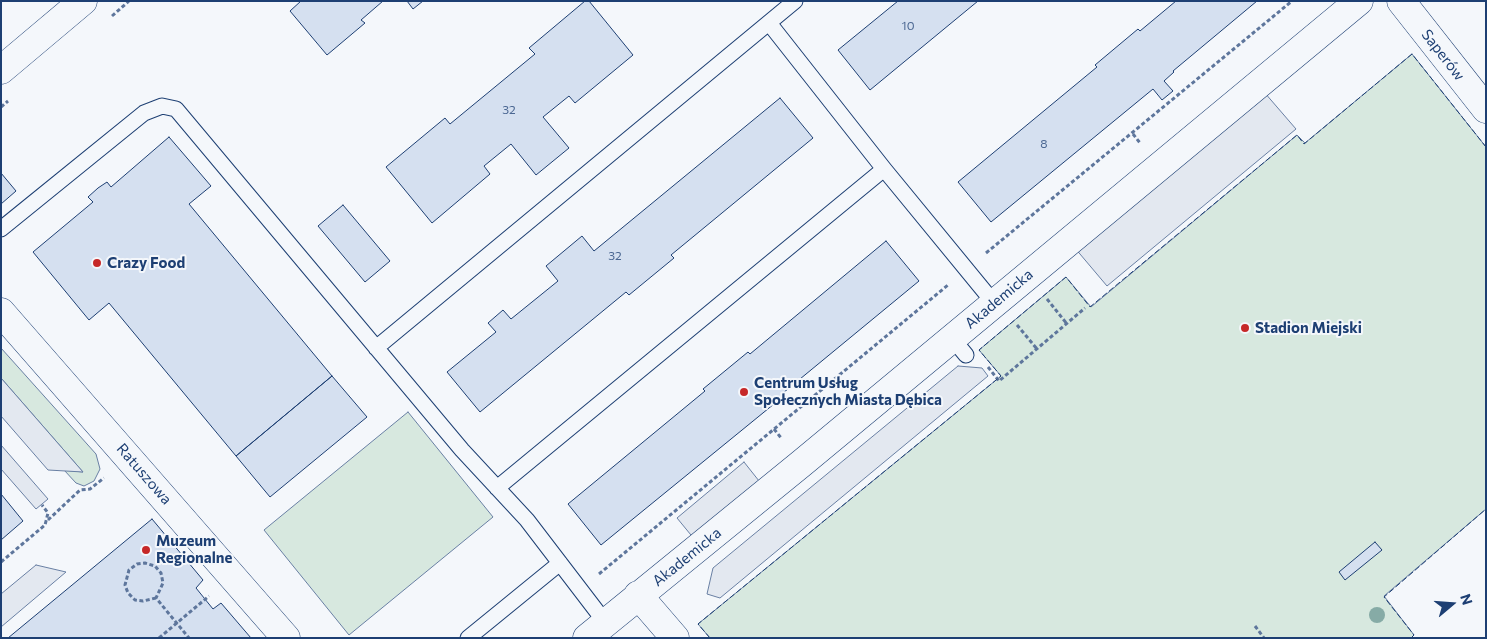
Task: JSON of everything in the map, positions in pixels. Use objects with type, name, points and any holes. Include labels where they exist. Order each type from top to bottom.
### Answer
[{"type":"street","points":[[1,70],[83,1]]},
{"type":"street","name":"Akademicka","points":[[596,630],[638,595],[959,347],[994,303],[1359,1]]},
{"type":"street","name":"Saperów","points":[[1400,1],[1486,109]]},
{"type":"street","name":"Ratuszowa","points":[[1,312],[286,638]]},
{"type":"street","name":"Akademicka","points":[[638,595],[675,638]]},
{"type":"lane","points":[[376,348],[795,1]]},
{"type":"lane","points":[[769,23],[884,169],[994,303]]},
{"type":"lane","points":[[1,229],[144,113],[162,106],[176,109],[462,450],[527,520],[575,584],[596,630]]},
{"type":"lane","points":[[498,488],[884,169]]},
{"type":"lane","points":[[468,638],[560,563]]},
{"type":"path","points":[[575,584],[601,572],[1292,1]]},
{"type":"path","points":[[1047,299],[1067,324]]},
{"type":"path","points":[[959,347],[982,360],[999,381],[1085,308]]},
{"type":"path","points":[[1017,325],[1037,349]]},
{"type":"path","points":[[42,504],[48,513],[48,520]]},
{"type":"path","points":[[1,562],[45,525],[64,504]]},
{"type":"path","points":[[145,563],[155,566],[160,573],[163,583],[156,598],[143,601],[135,600],[128,593],[125,585],[129,570],[137,564],[145,563]]},
{"type":"path","points":[[158,638],[211,594]]},
{"type":"path","points":[[156,598],[189,638]]},
{"type":"path","points":[[1255,626],[1264,638]]},
{"type":"shaded area","name":"Stadion Miejski","points":[[1412,54],[1486,147],[1486,509],[1384,596],[1414,635],[1411,638],[710,638],[698,624],[1001,376],[979,350],[1066,277],[1091,307],[1297,135],[1305,143]]},
{"type":"shaded area","points":[[1258,85],[1296,129],[1107,286],[1069,241]]},
{"type":"shaded area","points":[[1,348],[96,454],[100,469],[94,481],[84,486],[76,483],[64,470],[83,472],[1,378]]},
{"type":"shaded area","points":[[958,366],[982,368],[988,376],[720,598],[707,594],[713,568]]},
{"type":"shaded area","points":[[1,378],[83,472],[48,470],[1,416]]},
{"type":"shaded area","points":[[408,412],[493,517],[349,635],[264,530]]},
{"type":"shaded area","points":[[1,445],[48,499],[36,509],[1,469]]},
{"type":"shaded area","points":[[744,462],[767,491],[700,546],[677,518]]},
{"type":"shaded area","points":[[36,565],[66,572],[1,627],[1,594]]},
{"type":"building","points":[[301,1],[383,1],[361,20],[365,23],[327,55],[290,11]]},
{"type":"building","points":[[407,1],[423,1],[413,9]]},
{"type":"building","points":[[585,1],[589,1],[633,55],[575,103],[569,96],[543,117],[569,148],[536,175],[511,144],[484,166],[490,174],[432,223],[386,167],[445,118],[450,124],[535,54],[529,48]]},
{"type":"building","points":[[898,1],[978,1],[870,90],[838,50]]},
{"type":"building","points":[[1176,1],[1257,1],[1173,71],[1164,81],[1173,91],[1162,100],[1153,89],[991,222],[958,182],[1097,67],[1095,65],[1138,29],[1140,31]]},
{"type":"building","points":[[780,98],[813,138],[671,255],[674,258],[629,295],[626,292],[480,412],[447,372],[496,332],[488,323],[503,310],[511,319],[558,281],[546,266],[582,236],[594,251]]},
{"type":"building","points":[[169,137],[211,186],[189,204],[332,376],[236,456],[109,303],[89,320],[33,252],[93,202],[88,197],[98,188],[107,182],[111,187]]},
{"type":"building","points":[[1,173],[16,191],[1,204]]},
{"type":"building","points":[[343,205],[390,261],[365,282],[318,226]]},
{"type":"building","name":"Centrum Usług Społecznych Miasta Dębica","points":[[886,241],[919,281],[783,393],[785,395],[601,545],[568,504],[705,391],[703,389],[748,352],[750,354]]},
{"type":"building","points":[[332,376],[367,417],[270,497],[236,456]]},
{"type":"building","points":[[1,494],[23,521],[1,540]]},
{"type":"building","name":"Muzeum Regionalne","points":[[152,519],[203,580],[196,588],[213,609],[221,603],[251,638],[8,638]]},
{"type":"building","points":[[1375,542],[1382,550],[1345,580],[1339,572]]},
{"type":"fence","points":[[710,638],[698,624],[1001,376],[979,350],[1066,277],[1090,307],[1297,135],[1304,144],[1412,54],[1486,147]]},
{"type":"fence","points":[[1411,638],[1414,635],[1384,597],[1486,509]]},
{"type":"place","name":"Crazy Food","points":[[97,263]]},
{"type":"place","name":"Stadion Miejski","points":[[1245,328]]},
{"type":"place","name":"Centrum Usług Społecznych Miasta Dębica","points":[[744,392]]},
{"type":"place","name":"Muzeum Regionalne","points":[[146,550]]}]
